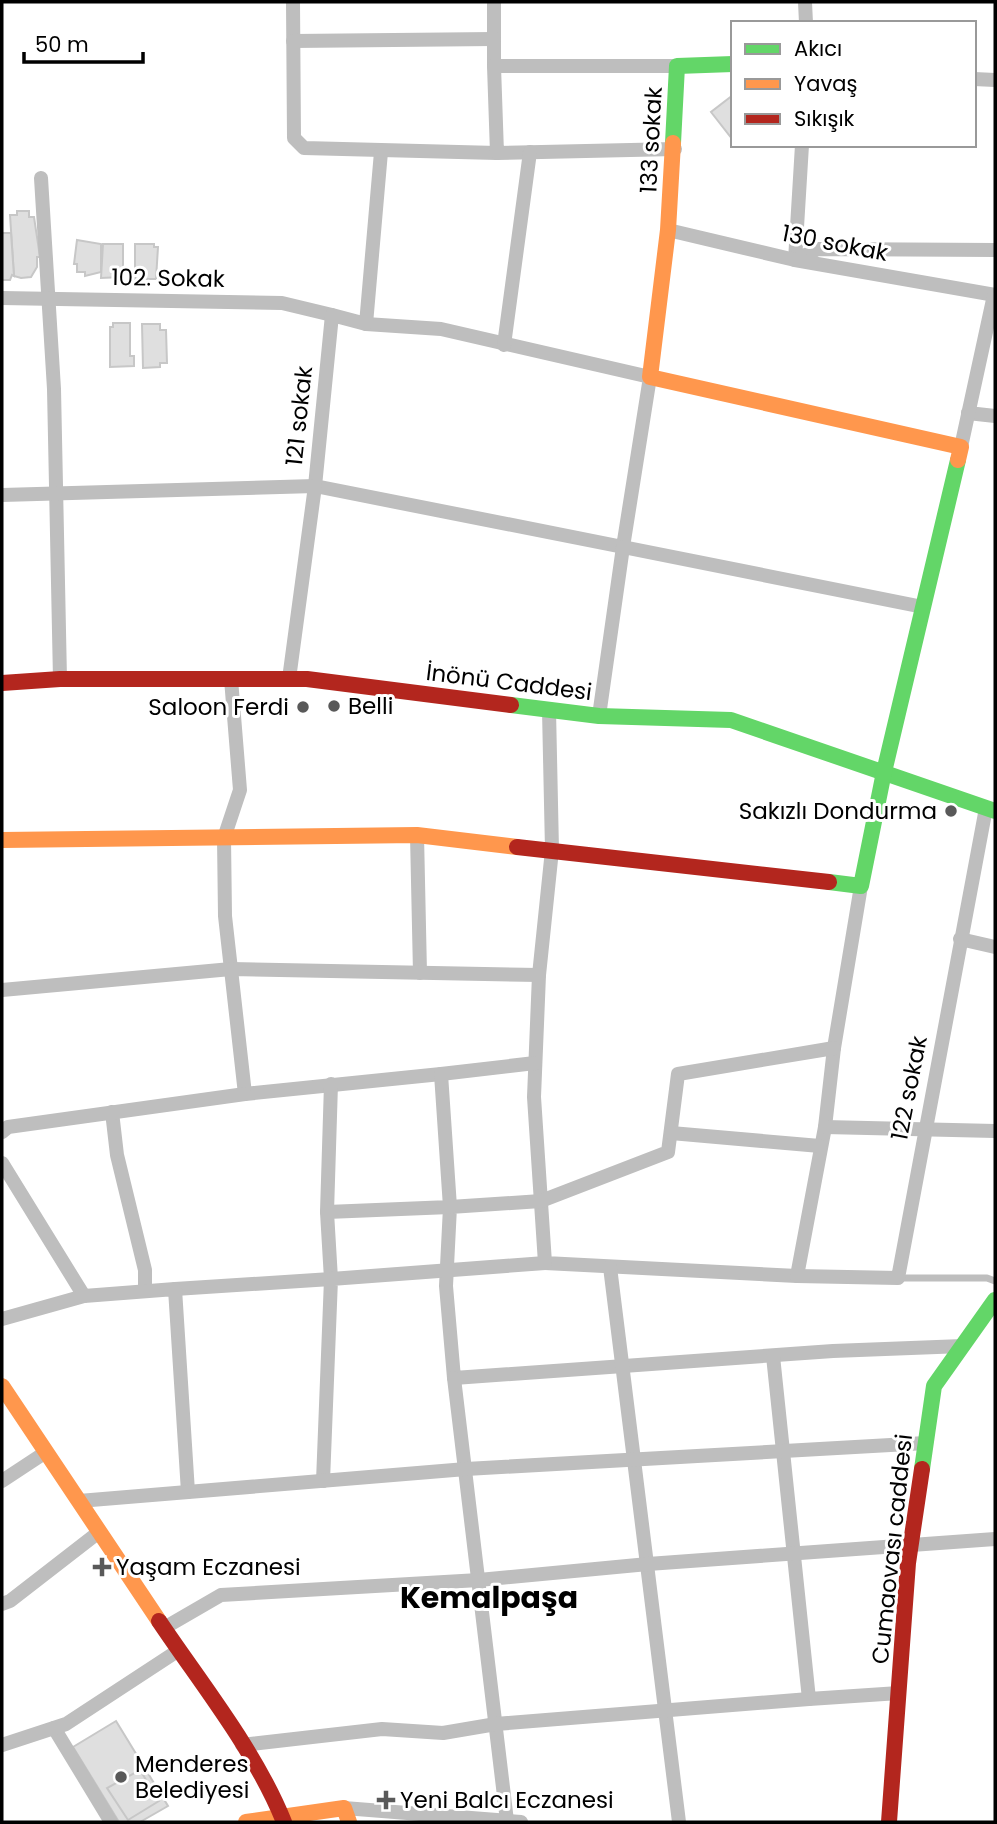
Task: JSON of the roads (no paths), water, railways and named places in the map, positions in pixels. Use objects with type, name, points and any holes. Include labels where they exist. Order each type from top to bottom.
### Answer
[{"type":"main road","name":"133 sokak","points":[[650,377],[668,230],[675,149],[677,66],[731,64]]},
{"type":"main road","points":[[2,840],[417,835],[861,886],[884,772],[961,447],[650,377]]},
{"type":"main road","name":"İnönü Caddesi","points":[[2,683],[60,679],[289,679],[599,716],[731,720],[991,809]]},
{"type":"main road","name":"Cumaovası caddesi","points":[[889,1822],[911,1544],[934,1386],[995,1300]]},
{"type":"main road","points":[[2,1386],[242,1745],[283,1819]]},
{"type":"main road","points":[[246,1822],[346,1815]]},
{"type":"street","points":[[293,2],[294,138],[304,148],[498,153],[675,149]]},
{"type":"street","points":[[494,2],[498,153]]},
{"type":"street","points":[[805,2],[806,21]]},
{"type":"street","points":[[293,41],[494,39]]},
{"type":"street","points":[[494,66],[677,66]]},
{"type":"street","points":[[976,79],[995,80]]},
{"type":"street","points":[[802,147],[795,260],[818,249],[995,250]]},
{"type":"street","points":[[366,324],[381,152]]},
{"type":"street","points":[[504,345],[530,152]]},
{"type":"street","points":[[41,178],[58,494],[60,679]]},
{"type":"street","name":"130 sokak","points":[[668,230],[795,260],[995,295]]},
{"type":"street","points":[[961,447],[995,295]]},
{"type":"street","name":"102. Sokak","points":[[2,298],[282,303],[332,315]]},
{"type":"street","points":[[332,315],[366,324],[440,329],[650,377],[599,716]]},
{"type":"street","name":"121 sokak","points":[[332,315],[315,486],[923,607]]},
{"type":"street","points":[[968,413],[995,416]]},
{"type":"street","points":[[2,495],[315,486],[289,679]]},
{"type":"street","points":[[231,679],[240,790],[224,838],[225,916],[244,1094]]},
{"type":"street","points":[[545,1263],[534,1097],[539,975],[552,850],[549,710]]},
{"type":"street","name":"122 sokak","points":[[898,1278],[960,939],[991,809]]},
{"type":"street","points":[[417,835],[420,973]]},
{"type":"street","points":[[797,1276],[804,1251],[825,1127],[834,1048],[861,886]]},
{"type":"street","points":[[960,939],[995,947]]},
{"type":"street","points":[[2,990],[231,969],[539,975]]},
{"type":"street","points":[[327,1212],[541,1201],[668,1152],[678,1074],[834,1048]]},
{"type":"street","points":[[4,1125],[244,1094],[535,1063]]},
{"type":"street","points":[[346,1815],[514,1822],[496,1724],[454,1378],[446,1270],[450,1207],[441,1074]]},
{"type":"street","points":[[323,1481],[331,1279],[327,1212],[331,1084]]},
{"type":"street","points":[[112,1112],[119,1166],[144,1263],[145,1292]]},
{"type":"street","points":[[825,1127],[924,1127],[995,1131]]},
{"type":"street","points":[[671,1133],[820,1146]]},
{"type":"street","points":[[2,1163],[84,1297]]},
{"type":"street","points":[[2,1320],[84,1297],[545,1263],[797,1276],[898,1278]]},
{"type":"street","points":[[610,1267],[679,1822]]},
{"type":"street","points":[[175,1289],[188,1492]]},
{"type":"street","points":[[454,1378],[963,1346]]},
{"type":"street","points":[[773,1356],[809,1699]]},
{"type":"street","points":[[79,1501],[466,1469],[926,1443]]},
{"type":"street","points":[[2,1480],[46,1452]]},
{"type":"street","points":[[2,1604],[10,1601],[99,1532]]},
{"type":"street","points":[[164,1628],[221,1595],[479,1580],[648,1564],[995,1539]]},
{"type":"street","points":[[2,1745],[66,1724],[179,1650]]},
{"type":"street","points":[[242,1745],[382,1729],[443,1733],[496,1724],[899,1693]]},
{"type":"street","points":[[54,1728],[111,1822]]},
{"type":"lane","points":[[898,1278],[987,1278],[995,1281]]},
{"type":"place","name":"Belli","points":[[334,706]]},
{"type":"place","name":"Saloon Ferdi","points":[[303,707]]},
{"type":"place","name":"Sakızlı Dondurma","points":[[951,811]]},
{"type":"place","name":"Yaşam Eczanesi","points":[[102,1567]]},
{"type":"place","name":"Menderes Belediyesi","points":[[121,1777]]},
{"type":"place","name":"Yeni Balcı Eczanesi","points":[[386,1800]]},
{"type":"district","name":"Kemalpaşa","points":[[489,1597]]}]
